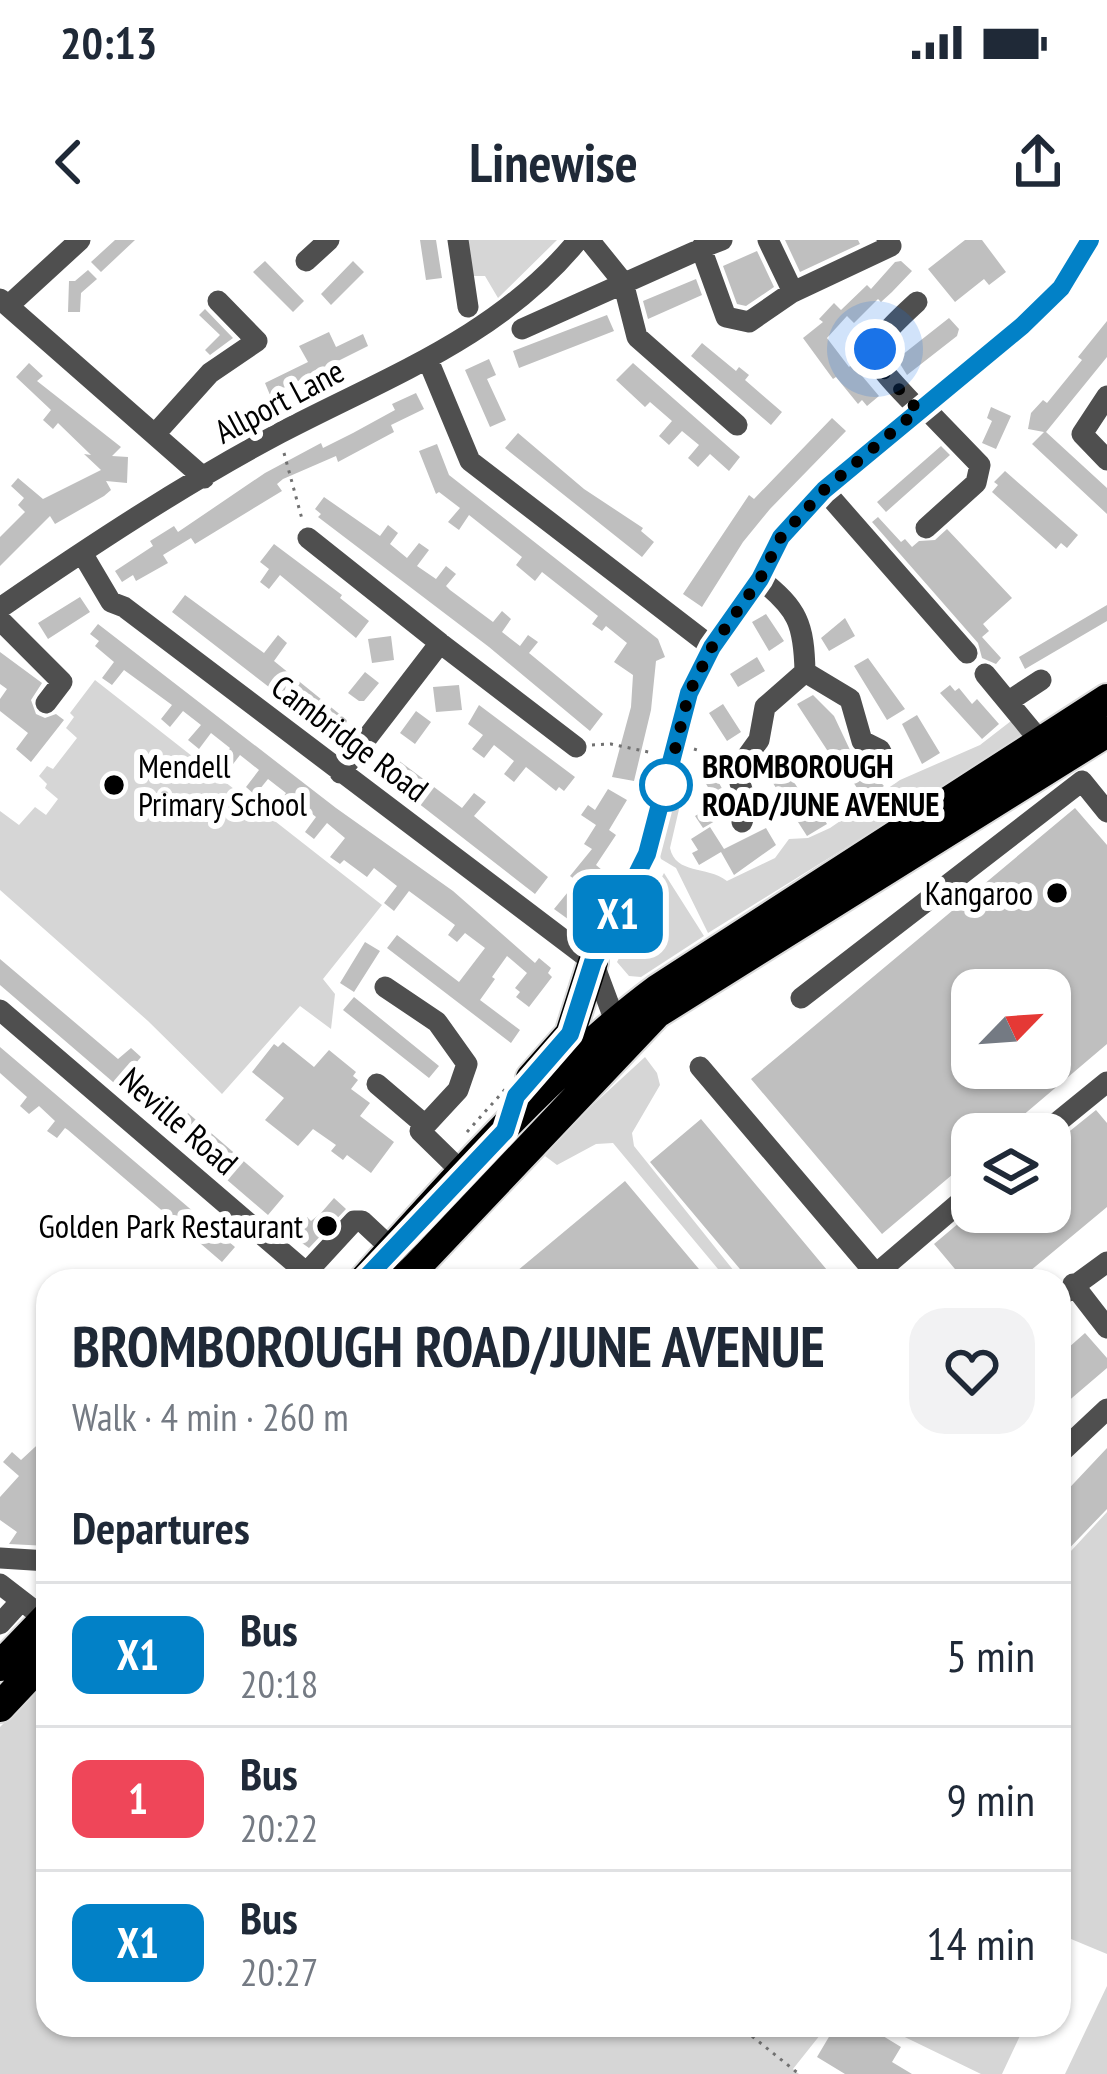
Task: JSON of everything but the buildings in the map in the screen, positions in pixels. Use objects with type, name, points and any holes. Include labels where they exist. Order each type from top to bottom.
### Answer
[{"type":"highway","points":[[414,1269],[657,1012],[1054,749],[1107,699]]},
{"type":"highway","points":[[374,1269],[463,1172],[615,1021],[817,886],[1054,749],[1107,732]]},
{"type":"highway","points":[[505,1131],[516,1096],[570,1034],[593,962]]},
{"type":"highway","points":[[576,1015],[615,1021],[657,1012]]},
{"type":"highway","points":[[0,1666],[36,1620]]},
{"type":"highway","points":[[0,1708],[36,1669]]},
{"type":"street","points":[[80,240],[4,303],[204,478]]},
{"type":"street","points":[[306,261],[328,240]]},
{"type":"street","points":[[458,240],[474,295]]},
{"type":"street","name":"Allport Lane","points":[[0,608],[279,434],[428,360],[508,308],[578,240]]},
{"type":"street","points":[[589,240],[622,282],[637,337],[737,425]]},
{"type":"street","points":[[769,240],[793,292]]},
{"type":"street","points":[[522,329],[706,247],[726,317],[749,322],[793,292],[891,246],[887,240]]},
{"type":"street","points":[[612,1060],[615,1021],[593,962],[647,854],[689,693],[712,647],[760,579],[781,537],[824,490],[1004,342],[1061,288],[1090,240]]},
{"type":"street","points":[[156,433],[209,373],[257,341],[218,302]]},
{"type":"street","points":[[912,316],[877,340],[874,356],[878,366],[980,465],[976,483],[926,528]]},
{"type":"street","points":[[428,360],[470,461],[712,647]]},
{"type":"street","points":[[1107,396],[1082,434],[1107,460]]},
{"type":"street","points":[[824,490],[967,652]]},
{"type":"street","points":[[308,538],[576,747]]},
{"type":"street","name":"Cambridge Road","points":[[82,553],[111,602],[124,607],[593,962]]},
{"type":"street","points":[[760,579],[800,618],[805,672]]},
{"type":"street","points":[[0,620],[62,682],[46,703]]},
{"type":"street","points":[[340,773],[440,643]]},
{"type":"street","points":[[805,672],[850,699],[862,741],[886,750]]},
{"type":"street","points":[[751,814],[740,783],[741,765],[760,740],[765,707],[805,672]]},
{"type":"street","points":[[985,674],[1054,749],[1107,756]]},
{"type":"street","points":[[1009,701],[1041,680]]},
{"type":"street","points":[[817,886],[1091,725],[1107,720]]},
{"type":"street","points":[[801,998],[1082,781],[1107,812]]},
{"type":"street","points":[[386,986],[437,1022],[467,1064],[458,1090],[420,1131],[463,1172]]},
{"type":"street","name":"Neville Road","points":[[0,1010],[302,1269]]},
{"type":"street","points":[[700,1067],[872,1269]]},
{"type":"street","points":[[1069,1113],[1107,1082]]},
{"type":"street","points":[[377,1084],[425,1125]]},
{"type":"street","points":[[888,1269],[951,1211]]},
{"type":"street","points":[[317,1269],[354,1221],[362,1221],[392,1249]]},
{"type":"street","points":[[1071,1287],[1107,1262]]},
{"type":"street","points":[[1071,1296],[1107,1328]]},
{"type":"street","points":[[1071,1443],[1107,1409]]},
{"type":"street","points":[[0,1558],[36,1560]]},
{"type":"street","points":[[0,1584],[36,1610]]},
{"type":"street","points":[[0,1624],[36,1615]]},
{"type":"path","points":[[279,434],[308,538]]},
{"type":"path","points":[[576,747],[611,744],[674,750],[741,765]]},
{"type":"path","points":[[753,2037],[799,2074]]},
{"type":"shaded area","points":[[468,240],[557,240],[498,298],[485,276],[472,276]]},
{"type":"shaded area","name":"Mendell Primary School","points":[[95,680],[382,905],[323,979],[335,994],[331,1029],[300,1006],[222,1094],[148,1021],[0,890],[0,811],[19,825],[35,807],[46,815],[58,799],[39,776],[47,766],[53,769],[77,738],[66,728],[74,717],[70,713]]},
{"type":"shaded area","points":[[1011,721],[1028,735],[708,933],[676,868],[661,859],[658,850],[678,775],[687,775],[670,848],[673,857],[727,881],[775,858],[789,839],[808,838],[830,828],[900,780],[980,745]]},
{"type":"shaded area","points":[[664,873],[704,936],[641,977],[629,976],[617,962]]},
{"type":"shaded area","points":[[645,1057],[660,1085],[632,1133],[634,1146],[732,1269],[718,1269],[613,1143],[596,1144],[557,1165],[545,1156],[570,1126]]},
{"type":"shaded area","points":[[1107,1512],[1107,1954],[1071,1939],[1071,1551]]},
{"type":"shaded area","points":[[36,1691],[36,2037],[818,2037],[793,2069],[799,2074],[0,2074],[0,1727]]},
{"type":"shaded area","points":[[1107,1986],[1107,2074],[1065,2074]]},
{"type":"shaded area","points":[[905,2037],[1019,2037],[1002,2074],[981,2074]]},
{"type":"bus line","name":"X1","points":[[374,1269],[505,1131],[516,1096],[570,1034],[593,962],[647,854],[689,693],[781,537],[824,490],[1022,326],[1061,288],[1090,240]]},
{"type":"place","name":"Mendell Primary School","points":[[114,785]]},
{"type":"place","name":"BROMBOROUGH ROAD/JUNE AVENUE","points":[[666,785]]},
{"type":"place","name":"Kangaroo","points":[[1057,893]]},
{"type":"place","name":"Golden Park Restaurant","points":[[327,1226]]},
{"type":"route","points":[[666,785],[663,798],[689,693],[781,537],[824,490],[918,410],[878,366],[875,349]]}]
